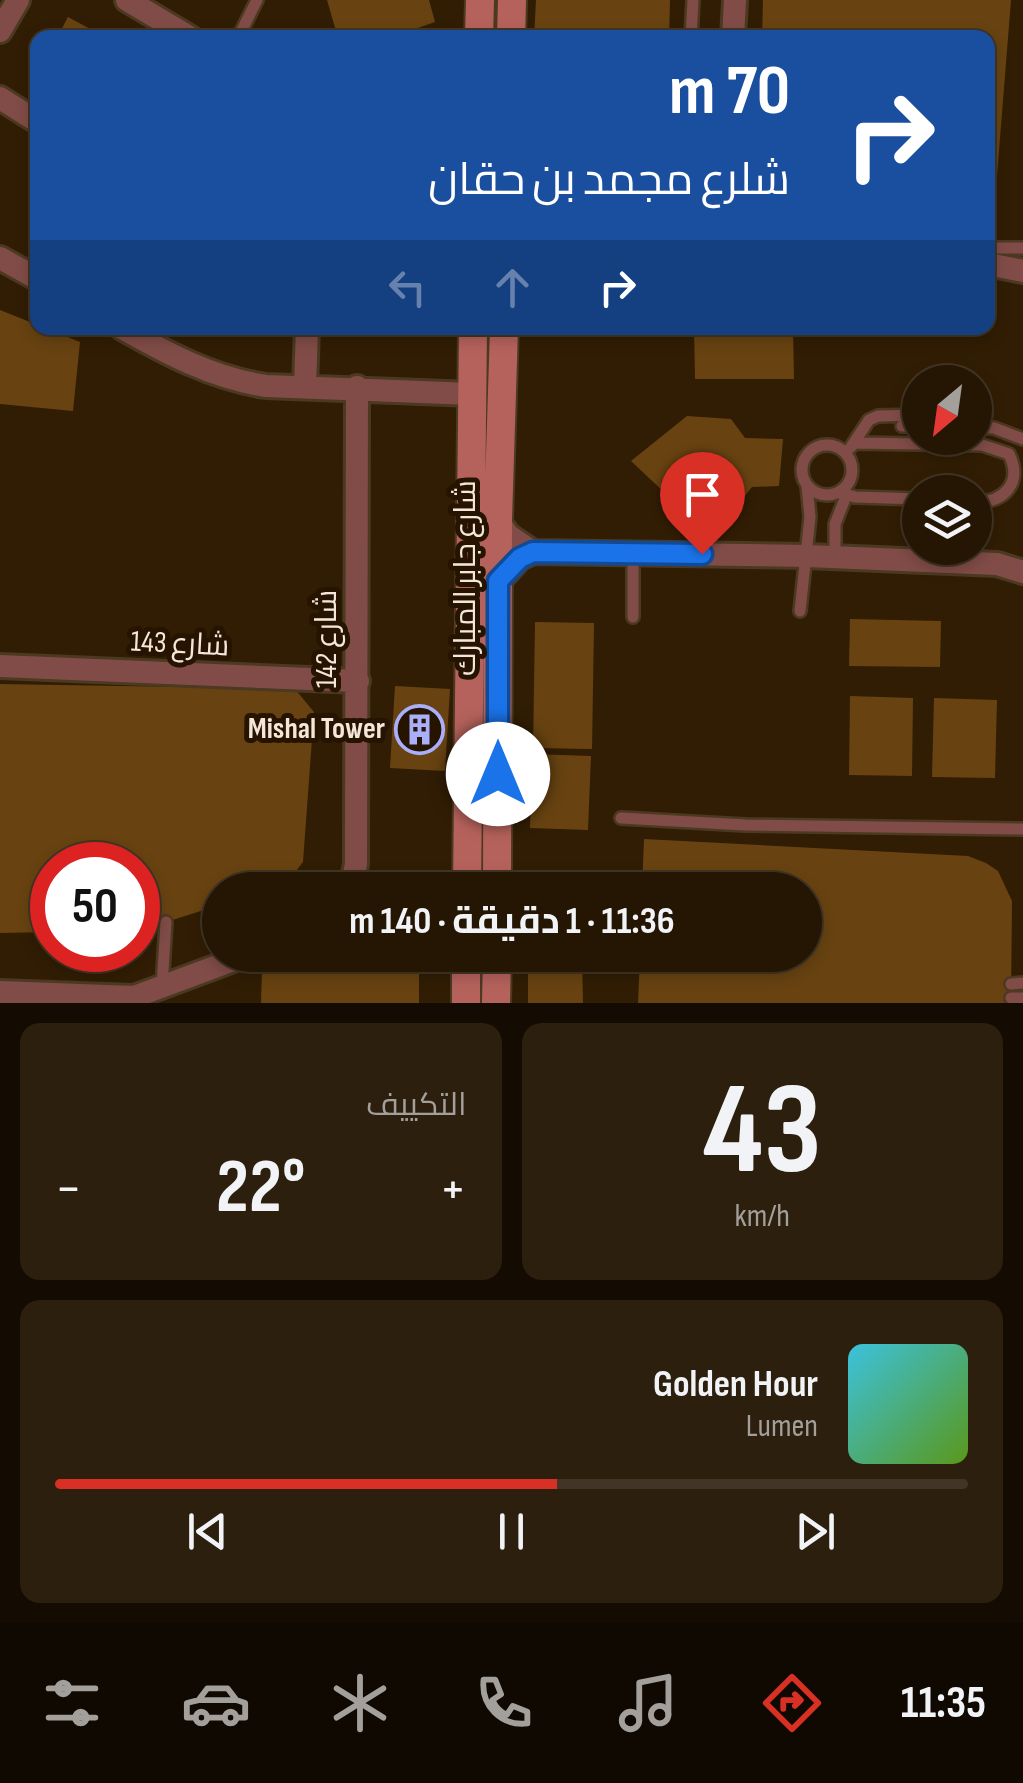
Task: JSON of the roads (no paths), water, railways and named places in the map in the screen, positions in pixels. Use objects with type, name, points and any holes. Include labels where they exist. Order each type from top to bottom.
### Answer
[{"type":"main road","points":[[479,30],[480,0]]},
{"type":"main road","points":[[511,30],[512,0]]},
{"type":"main road","name":"شارع جابر المبارك","points":[[467,872],[473,335]]},
{"type":"main road","name":"شارع جابر المبارك","points":[[497,872],[498,520],[504,335]]},
{"type":"main road","points":[[466,972],[466,1003]]},
{"type":"main road","points":[[496,972],[496,1003]]},
{"type":"street","points":[[0,31],[18,0]]},
{"type":"street","points":[[127,0],[178,30]]},
{"type":"street","points":[[734,30],[735,0]]},
{"type":"street","points":[[0,98],[30,117]]},
{"type":"street","points":[[0,258],[30,275]]},
{"type":"street","points":[[995,265],[1023,271]]},
{"type":"street","points":[[135,335],[186,362],[234,381],[472,394]]},
{"type":"street","points":[[305,387],[307,335]]},
{"type":"street","name":"شارع 142","points":[[354,872],[357,387]]},
{"type":"street","points":[[498,520],[508,536],[533,552]]},
{"type":"street","points":[[498,581],[520,558],[533,552],[835,557],[997,564],[1023,572]]},
{"type":"street","points":[[997,564],[1023,555]]},
{"type":"street","name":"شارع 143","points":[[0,666],[358,681]]},
{"type":"street","points":[[0,992],[34,998],[134,997],[154,994],[206,972]]},
{"type":"lane","points":[[242,30],[257,0]]},
{"type":"lane","points":[[691,30],[693,0]]},
{"type":"lane","points":[[995,248],[1023,248]]},
{"type":"lane","points":[[800,611],[810,503],[801,469],[808,453],[822,445],[849,448],[856,443],[862,427],[878,416],[902,416]]},
{"type":"lane","points":[[992,428],[1023,439]]},
{"type":"lane","points":[[992,500],[1009,493],[1016,482],[1018,472],[1009,454],[1008,433]]},
{"type":"lane","points":[[856,443],[982,445],[1009,454]]},
{"type":"lane","points":[[835,557],[835,524],[852,470],[839,448]]},
{"type":"lane","points":[[806,486],[822,495],[902,498]]},
{"type":"lane","points":[[632,554],[634,617]]},
{"type":"lane","points":[[621,818],[1023,830]]},
{"type":"lane","points":[[154,994],[166,922]]},
{"type":"place","name":"Mishal Tower","points":[[420,729]]}]
